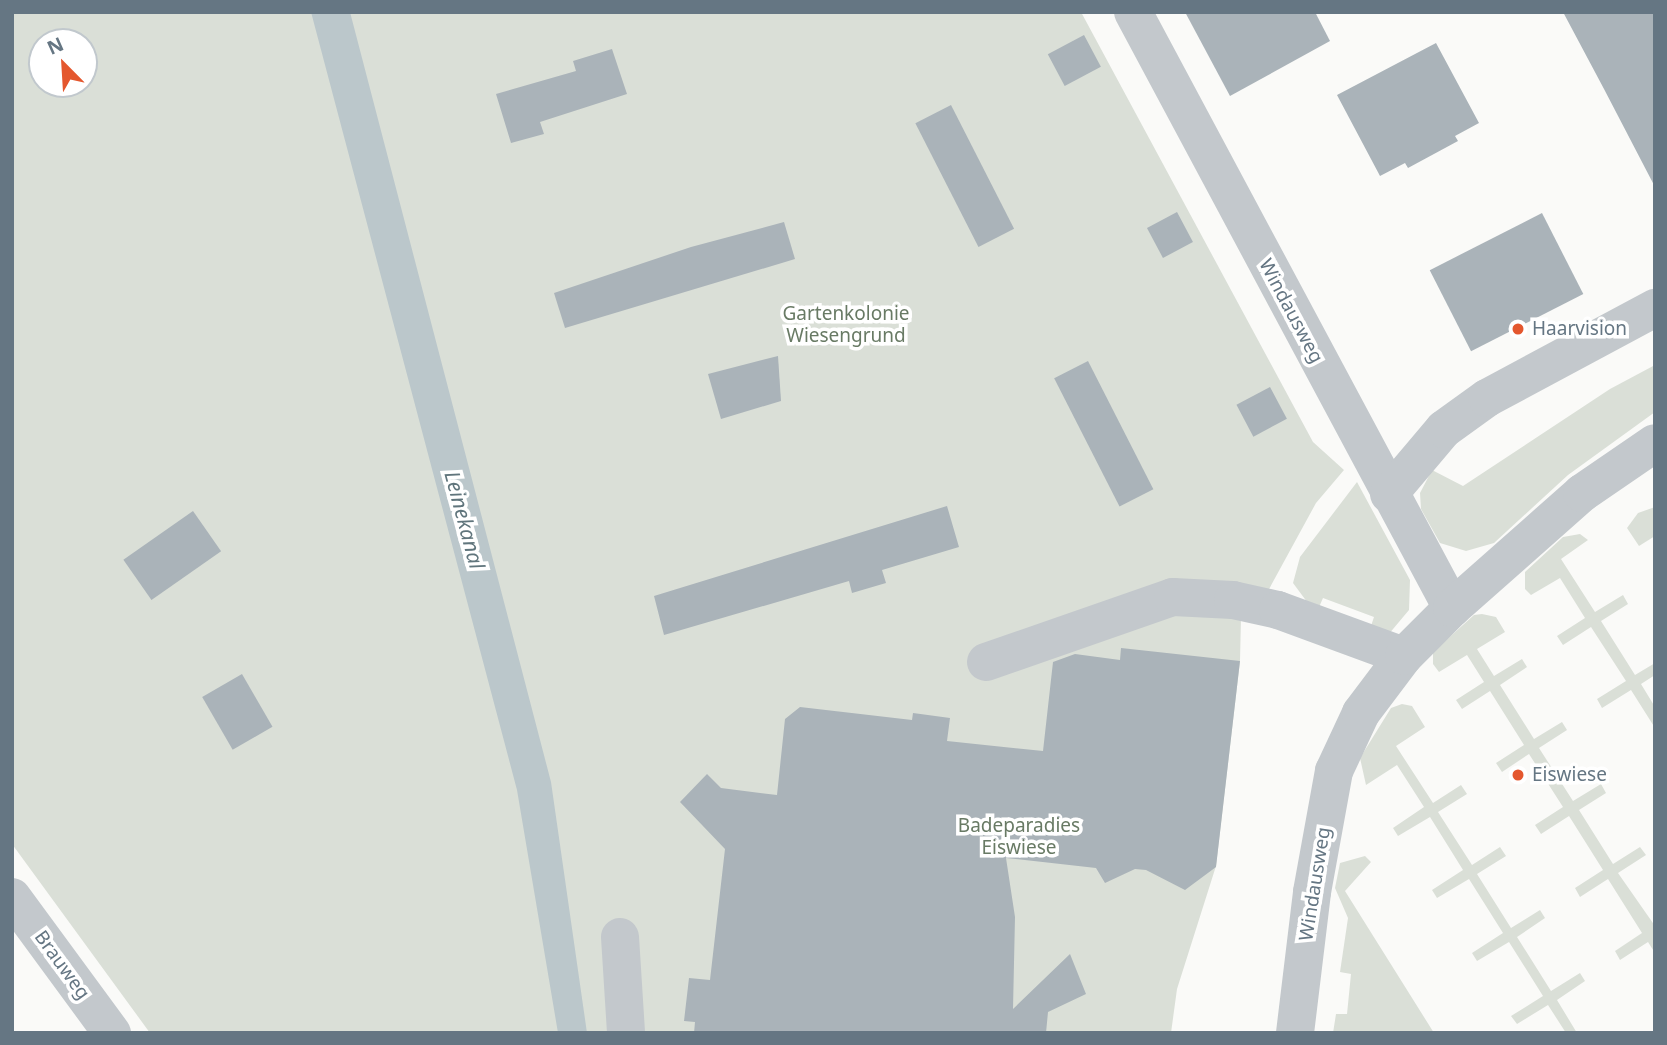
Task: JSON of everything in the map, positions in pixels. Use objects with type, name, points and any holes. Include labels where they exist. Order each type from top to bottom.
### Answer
[{"type":"street","name":"Windausweg","points":[[1133,12],[1452,608]]},
{"type":"street","points":[[1389,494],[1444,429],[1487,398],[1655,308]]},
{"type":"street","name":"Windausweg","points":[[1295,1033],[1312,892],[1334,771],[1361,713],[1405,656],[1452,608],[1582,493],[1655,443]]},
{"type":"street","points":[[986,662],[1173,597],[1233,600],[1279,610],[1405,656]]},
{"type":"street","name":"Brauweg","points":[[12,897],[112,1033]]},
{"type":"street","points":[[620,937],[626,1033]]},
{"type":"green space","points":[[12,12],[1081,12],[1313,442],[1344,470],[1316,503],[1268,591],[1241,617],[1240,661],[1216,866],[1177,989],[1171,1033],[150,1033],[12,844]]},
{"type":"green space","points":[[1655,365],[1655,412],[1568,475],[1494,543],[1466,551],[1440,543],[1421,509],[1420,493],[1432,470],[1463,486],[1610,389]]},
{"type":"green space","points":[[1357,482],[1410,580],[1409,610],[1388,635],[1368,635],[1374,617],[1323,598],[1316,614],[1293,583],[1300,557]]},
{"type":"green space","points":[[1655,507],[1655,536],[1639,546],[1627,528],[1638,513]]},
{"type":"green space","points":[[1580,534],[1588,540],[1561,559],[1595,612],[1623,595],[1628,604],[1601,621],[1635,675],[1655,663],[1655,675],[1641,684],[1655,707],[1655,728],[1631,690],[1602,708],[1597,699],[1626,681],[1591,627],[1563,645],[1557,636],[1585,618],[1560,578],[1531,595],[1525,589],[1525,572],[1563,537]]},
{"type":"green space","points":[[1474,615],[1496,617],[1505,632],[1477,649],[1494,676],[1522,659],[1527,667],[1500,685],[1534,739],[1562,722],[1567,730],[1539,748],[1573,801],[1601,784],[1606,793],[1579,810],[1613,864],[1640,847],[1646,855],[1618,873],[1655,926],[1655,953],[1648,942],[1620,960],[1615,951],[1642,933],[1608,879],[1580,897],[1575,888],[1603,870],[1569,816],[1541,834],[1535,825],[1563,807],[1529,754],[1502,772],[1496,763],[1524,745],[1490,691],[1462,709],[1456,700],[1484,682],[1467,655],[1439,672],[1433,664],[1433,652]]},
{"type":"green space","points":[[1402,704],[1412,706],[1425,727],[1396,746],[1433,803],[1461,785],[1467,794],[1438,812],[1472,865],[1500,847],[1506,856],[1477,874],[1511,928],[1540,910],[1545,918],[1517,937],[1551,991],[1580,973],[1585,981],[1557,1000],[1577,1033],[1566,1033],[1548,1005],[1517,1024],[1511,1016],[1543,996],[1509,942],[1477,961],[1472,953],[1503,933],[1469,879],[1437,898],[1432,890],[1463,870],[1430,817],[1398,836],[1393,828],[1424,807],[1397,765],[1366,785],[1360,758],[1391,708]]},
{"type":"green space","points":[[1365,856],[1371,862],[1345,891],[1434,1033],[1333,1033],[1336,1014],[1347,1014],[1351,974],[1340,972],[1348,918],[1335,888],[1340,863]]},
{"type":"water","name":"Leinekanal","points":[[311,12],[350,12],[551,782],[587,1033],[558,1033],[517,790]]},
{"type":"building","points":[[1185,12],[1315,12],[1330,41],[1230,96]]},
{"type":"building","points":[[1563,12],[1655,12],[1655,187],[1604,89]]},
{"type":"building","points":[[1084,35],[1101,67],[1065,86],[1048,54]]},
{"type":"building","points":[[1436,43],[1479,123],[1455,136],[1458,141],[1408,168],[1405,163],[1380,176],[1337,95]]},
{"type":"building","points":[[612,49],[627,94],[540,122],[544,134],[511,143],[496,94],[576,71],[573,61]]},
{"type":"building","points":[[951,105],[1014,229],[978,247],[915,123]]},
{"type":"building","points":[[1177,212],[1193,242],[1163,258],[1147,228]]},
{"type":"building","points":[[1542,213],[1583,294],[1471,351],[1430,270]]},
{"type":"building","points":[[784,222],[795,259],[565,328],[554,293],[691,247]]},
{"type":"building","points":[[778,356],[781,401],[721,419],[708,374]]},
{"type":"building","points":[[1088,361],[1153,489],[1120,507],[1054,378]]},
{"type":"building","points":[[1270,387],[1287,419],[1253,437],[1236,405]]},
{"type":"building","points":[[947,506],[959,547],[882,570],[886,583],[852,593],[849,581],[664,635],[654,596]]},
{"type":"building","points":[[193,511],[221,551],[151,600],[123,560]]},
{"type":"building","points":[[1121,648],[1240,661],[1216,867],[1185,890],[1146,870],[1135,869],[1105,883],[1096,868],[1006,858],[1015,917],[1013,1009],[1070,954],[1086,994],[1048,1012],[1046,1033],[694,1033],[695,1022],[684,1021],[689,978],[710,980],[725,849],[680,802],[707,774],[721,788],[777,795],[785,719],[800,707],[912,720],[913,713],[950,718],[947,741],[1043,751],[1053,662],[1075,654],[1120,660]]},
{"type":"building","points":[[242,674],[272,727],[233,750],[202,697]]},
{"type":"place","name":"Haarvision","points":[[1518,329]]},
{"type":"place","name":"Eiswiese","points":[[1518,775]]},
{"type":"park label","name":"Gartenkolonie Wiesengrund","points":[[846,325]]},
{"type":"park label","name":"Badeparadies Eiswiese","points":[[1019,837]]}]
